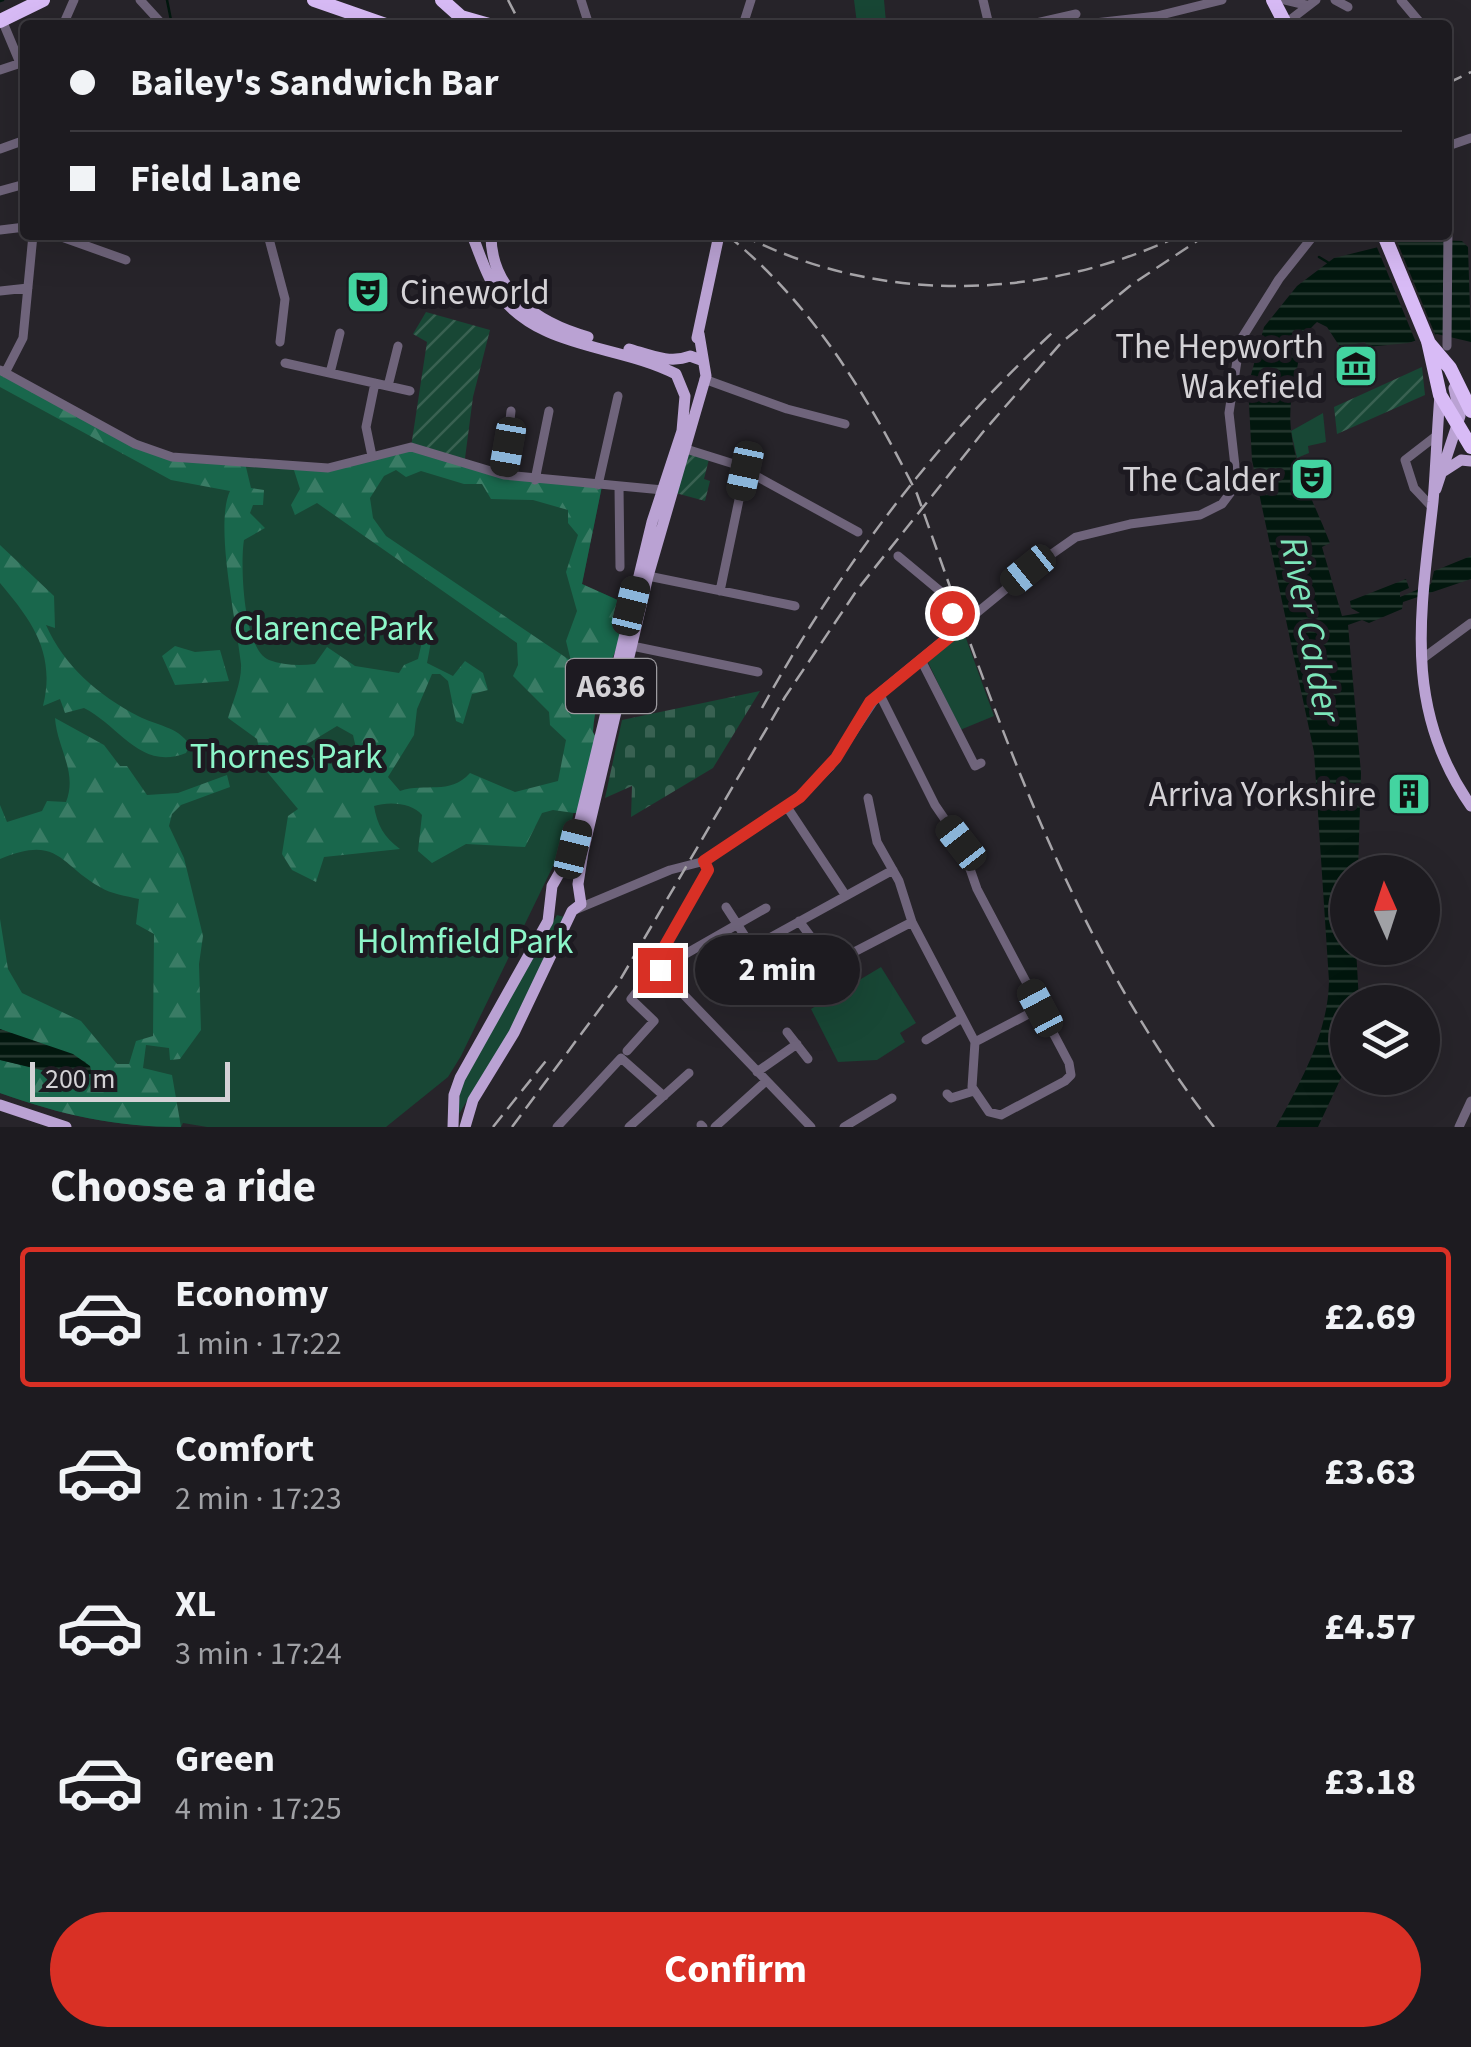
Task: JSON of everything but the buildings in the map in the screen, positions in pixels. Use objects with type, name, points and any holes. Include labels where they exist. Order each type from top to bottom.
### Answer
[{"type":"highway","points":[[1,17],[23,0]]},
{"type":"highway","points":[[1,17],[43,0]]},
{"type":"highway","points":[[314,0],[372,20]]},
{"type":"highway","points":[[1384,241],[1428,341],[1440,395],[1471,448]]},
{"type":"highway","points":[[1428,341],[1445,347],[1471,410]]},
{"type":"main road","points":[[474,240],[499,294],[524,317],[559,336],[681,369],[702,360]]},
{"type":"main road","points":[[491,240],[500,276],[534,314],[573,333],[681,369],[702,381]]},
{"type":"main road","name":"A636","points":[[455,1127],[454,1095],[460,1078],[548,921],[550,901],[573,849],[652,522],[686,410],[681,369],[699,334],[718,240]]},
{"type":"main road","name":"A636","points":[[455,1127],[514,1033],[575,910],[648,576],[706,369],[699,334]]},
{"type":"main road","points":[[1432,502],[1458,427],[1458,398],[1445,347]]},
{"type":"main road","points":[[1440,395],[1418,644],[1438,740],[1467,790],[1471,806]]},
{"type":"main road","points":[[1443,471],[1461,460],[1471,460]]},
{"type":"main road","points":[[558,881],[580,888]]},
{"type":"main road","points":[[550,901],[558,910],[575,910]]},
{"type":"main road","points":[[0,1105],[66,1127]]},
{"type":"street","points":[[140,0],[158,20]]},
{"type":"street","points":[[1166,20],[1222,0]]},
{"type":"street","points":[[1335,0],[1348,7]]},
{"type":"street","points":[[1400,0],[1417,20]]},
{"type":"street","points":[[1283,10],[1312,2]]},
{"type":"street","points":[[1283,10],[1312,2]]},
{"type":"street","points":[[1,17],[20,58]]},
{"type":"street","points":[[33,240],[22,338],[3,371],[135,444],[172,457],[328,468],[411,447],[504,476],[663,490]]},
{"type":"street","points":[[70,240],[126,260]]},
{"type":"street","points":[[269,240],[285,299],[280,342]]},
{"type":"street","points":[[575,910],[704,861],[787,807],[830,767],[879,693],[1028,570],[1088,532],[1200,516],[1230,496],[1236,475],[1229,413],[1240,342],[1279,278],[1310,240]]},
{"type":"street","points":[[1445,347],[1449,240]]},
{"type":"street","points":[[0,291],[28,288]]},
{"type":"street","points":[[330,373],[340,334]]},
{"type":"street","points":[[388,386],[398,346]]},
{"type":"street","points":[[285,362],[410,391]]},
{"type":"street","points":[[298,379],[301,366]]},
{"type":"street","points":[[702,381],[845,424]]},
{"type":"street","points":[[372,456],[366,428],[375,383]]},
{"type":"street","points":[[598,485],[618,396]]},
{"type":"street","points":[[534,480],[549,411]]},
{"type":"street","points":[[504,476],[511,412]]},
{"type":"street","points":[[1432,502],[1414,488],[1405,460],[1436,436]]},
{"type":"street","points":[[686,449],[724,459],[858,532]]},
{"type":"street","points":[[720,591],[745,471]]},
{"type":"street","points":[[618,563],[617,545],[626,524],[619,487]]},
{"type":"street","points":[[898,556],[946,596],[958,630]]},
{"type":"street","points":[[648,576],[794,606]]},
{"type":"street","points":[[1420,661],[1434,649],[1450,643],[1471,623]]},
{"type":"street","points":[[1418,644],[1434,649]]},
{"type":"street","points":[[632,646],[758,672]]},
{"type":"street","points":[[921,660],[975,766],[981,763]]},
{"type":"street","points":[[868,798],[866,816],[893,870],[912,922],[976,1042],[970,1081],[974,1091],[990,1112],[1001,1116],[1068,1078],[1069,1063],[977,889],[961,843],[935,806],[879,693]]},
{"type":"street","points":[[787,807],[846,896]]},
{"type":"street","points":[[704,861],[708,870],[669,939],[660,958],[660,970],[811,1127]]},
{"type":"street","points":[[750,961],[744,952],[893,870]]},
{"type":"street","points":[[580,888],[604,897]]},
{"type":"street","points":[[726,907],[750,944]]},
{"type":"street","points":[[675,960],[766,908]]},
{"type":"street","points":[[799,922],[831,964],[912,922]]},
{"type":"street","points":[[669,939],[689,952]]},
{"type":"street","points":[[557,1127],[654,1021],[631,999],[651,974],[660,970]]},
{"type":"street","points":[[976,1042],[1040,1008]]},
{"type":"street","points":[[926,1040],[962,1018]]},
{"type":"street","points":[[787,1032],[808,1059]]},
{"type":"street","points":[[757,1072],[796,1044]]},
{"type":"street","points":[[624,1054],[664,1096]]},
{"type":"street","points":[[628,1127],[689,1073]]},
{"type":"street","points":[[716,1127],[766,1081]]},
{"type":"street","points":[[950,1098],[974,1091]]},
{"type":"street","points":[[844,1127],[892,1098]]},
{"type":"street","points":[[1459,1127],[1468,1117],[1471,1101]]},
{"type":"green space","points":[[854,0],[884,0],[886,20],[856,20]]},
{"type":"green space","points":[[426,312],[490,330],[473,397],[464,466],[411,447],[427,342],[413,334]]},
{"type":"green space","points":[[1422,367],[1425,395],[1337,434],[1334,407]]},
{"type":"green space","name":"Thornes Park","points":[[0,370],[160,453],[225,463],[464,466],[602,486],[582,584],[622,602],[601,675],[570,831],[448,1077],[386,1127],[134,1125],[45,1108],[0,1093]]},
{"type":"green space","points":[[0,370],[160,453],[245,463],[251,488],[264,490],[263,505],[253,505],[250,513],[265,528],[244,540],[245,605],[254,640],[269,660],[291,665],[315,664],[327,647],[355,666],[399,673],[404,665],[418,659],[425,629],[433,631],[427,663],[453,676],[465,661],[483,673],[488,690],[472,694],[463,724],[456,721],[448,681],[440,674],[432,674],[417,709],[414,735],[388,777],[400,791],[454,784],[470,773],[515,792],[558,781],[566,740],[550,725],[549,712],[513,676],[518,665],[517,643],[317,503],[295,515],[291,505],[300,489],[293,467],[328,468],[401,448],[464,466],[602,486],[582,584],[631,606],[599,696],[593,732],[599,742],[581,814],[553,810],[542,813],[525,847],[466,844],[432,863],[418,851],[422,815],[407,806],[380,804],[374,806],[379,825],[400,849],[324,857],[316,882],[292,870],[282,854],[288,816],[298,809],[263,767],[257,739],[228,718],[241,664],[225,550],[230,491],[171,480],[0,387]],"holes":[[[396,470],[406,477],[421,471],[464,484],[482,484],[491,499],[533,500],[568,510],[568,523],[578,535],[566,572],[577,611],[566,641],[571,661],[386,536],[373,518],[370,498],[384,476]],[[337,726],[353,735],[356,748],[346,768],[306,758],[304,746]]]},
{"type":"green space","points":[[1323,413],[1326,442],[1308,446],[1309,453],[1297,458],[1291,431]]},
{"type":"green space","points":[[686,449],[710,455],[704,479],[710,481],[705,501],[672,492]]},
{"type":"green space","points":[[0,545],[54,596],[55,628],[46,625],[72,666],[123,708],[179,734],[190,745],[186,753],[156,756],[131,744],[84,708],[65,713],[60,699],[43,706],[44,654],[31,625],[0,583]]},
{"type":"green space","points":[[963,630],[994,716],[960,730],[928,662]]},
{"type":"green space","points":[[175,646],[195,652],[220,650],[229,681],[175,685],[162,656]]},
{"type":"green space","points":[[760,691],[713,768],[631,817],[632,786],[605,798],[622,720]]},
{"type":"green space","points":[[55,718],[104,745],[120,766],[127,766],[147,795],[178,793],[227,775],[230,787],[181,805],[172,814],[169,826],[184,858],[203,936],[199,964],[201,1030],[180,1059],[170,1060],[169,1048],[146,1045],[143,1068],[172,1075],[181,1127],[89,1118],[0,1093],[0,1060],[75,1077],[86,1062],[0,1029],[0,919],[8,969],[22,993],[81,1021],[117,1064],[129,1064],[136,1041],[153,1036],[154,934],[136,924],[139,899],[104,889],[47,851],[20,852],[0,859],[0,805],[7,822],[42,811],[47,801],[66,802],[70,780]]},
{"type":"green space","points":[[557,915],[564,917],[507,1037],[457,1117],[461,1086]]},
{"type":"green space","points":[[881,967],[916,1023],[900,1033],[905,1042],[877,1060],[838,1062],[811,1009]]},
{"type":"water","name":"River Calder","points":[[1407,240],[1462,241],[1468,247],[1471,342],[1437,334],[1408,343],[1367,347],[1365,342],[1340,347],[1327,327],[1317,322],[1303,341],[1290,423],[1298,463],[1330,543],[1322,547],[1342,616],[1360,613],[1351,608],[1350,601],[1406,579],[1409,588],[1400,592],[1400,597],[1431,584],[1434,571],[1471,556],[1471,579],[1403,602],[1402,609],[1369,623],[1362,620],[1348,625],[1361,773],[1359,855],[1330,855],[1330,965],[1357,965],[1358,985],[1330,985],[1333,1095],[1318,1127],[1276,1127],[1318,1038],[1329,981],[1314,752],[1252,460],[1248,386],[1264,327],[1297,286],[1334,258]]},
{"type":"water","points":[[0,1029],[73,1054],[90,1066],[92,1074],[62,1075],[0,1060]]},
{"type":"pier","points":[[1396,240],[1437,339],[1417,345],[1376,245]]},
{"type":"waterway","points":[[167,0],[171,20]]},
{"type":"waterway","points":[[1319,257],[1329,263]]},
{"type":"railway","points":[[508,0],[518,20]]},
{"type":"railway","points":[[1452,81],[1471,72]]},
{"type":"railway","points":[[733,240],[812,322],[858,388],[899,458],[917,494],[1007,741],[1077,902],[1117,980],[1214,1127]]},
{"type":"railway","points":[[754,240],[795,258],[849,274],[961,286],[1073,273],[1169,240]]},
{"type":"railway","points":[[512,1127],[616,987],[785,697],[857,590],[983,432],[1061,343],[1131,285],[1198,240]]},
{"type":"railway","points":[[762,708],[823,606],[892,509],[968,418],[1052,333]]},
{"type":"railway","points":[[493,1127],[549,1057]]},
{"type":"place","name":"Cineworld","points":[[368,292]]},
{"type":"place","name":"The Hepworth Wakefield","points":[[1356,366]]},
{"type":"place","name":"The Calder","points":[[1312,479]]},
{"type":"place","name":"Arriva Yorkshire","points":[[1409,794]]},
{"type":"route","points":[[660,970],[662,951],[708,870],[704,861],[787,807],[822,776],[870,702],[958,630],[952,613]]},
{"type":"park label","name":"Clarence Park","points":[[334,628]]},
{"type":"park label","name":"Holmfield Park","points":[[465,941]]}]
